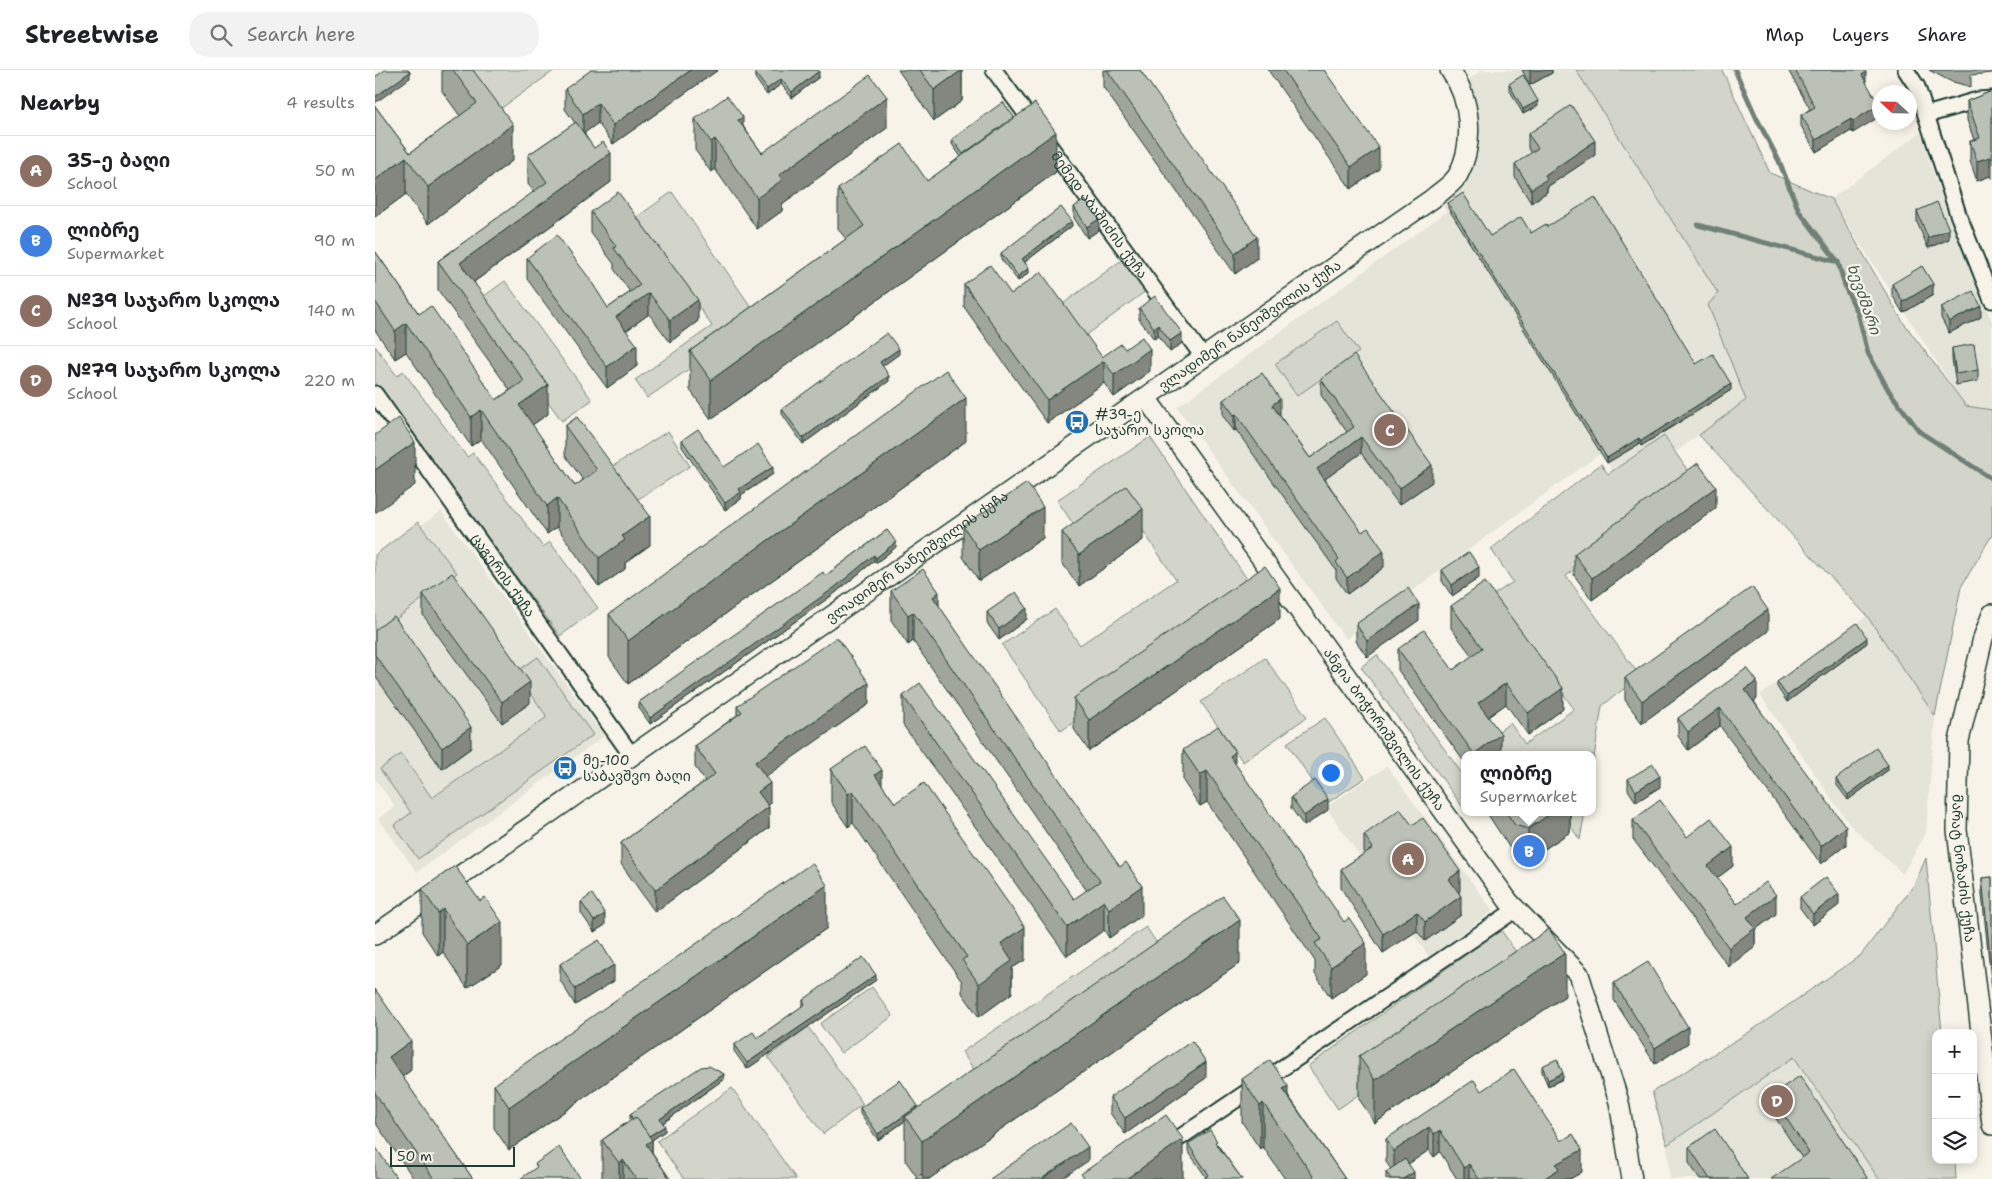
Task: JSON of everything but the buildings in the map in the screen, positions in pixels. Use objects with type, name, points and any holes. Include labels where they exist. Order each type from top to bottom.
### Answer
[{"type":"street","name":"მემედ აბაშიძის ქუჩა","points":[[994,70],[1204,358]]},
{"type":"street","name":"ვლადიმერ ნანეიშვილის ქუჩა","points":[[375,935],[1432,199],[1457,176],[1468,143],[1468,120],[1464,99],[1450,70]]},
{"type":"street","points":[[1906,70],[1917,87],[1958,214],[1992,300]]},
{"type":"street","points":[[1926,115],[1978,100],[1992,99]]},
{"type":"street","name":"ცაგერის ქუჩა","points":[[375,394],[632,756]]},
{"type":"street","name":"ანგია ბოჭორიშვილის ქუჩა","points":[[1146,398],[1515,910],[1579,974],[1619,1102],[1632,1179]]},
{"type":"street","name":"მარატ ნოზაძის ქუჩა","points":[[1992,614],[1983,638],[1959,741],[1957,830],[1992,1125]]},
{"type":"street","points":[[1157,1153],[1515,910]]},
{"type":"shaded area","points":[[452,70],[555,70],[486,119]]},
{"type":"shaded area","points":[[1481,70],[1576,70],[1719,293],[1708,305],[1746,400],[1624,490],[1601,453],[1346,639],[1177,407],[1446,212],[1442,204],[1464,185],[1475,136],[1466,82]]},
{"type":"shaded area","points":[[1576,70],[1722,70],[1770,173],[1831,199],[1903,322],[1966,406],[1992,410],[1992,535],[1961,587],[1935,716],[1867,616],[1699,435],[1746,400],[1708,305],[1718,293]]},
{"type":"shaded area","points":[[1921,132],[1934,176],[1992,322],[1992,410],[1966,407],[1831,199]]},
{"type":"shaded area","points":[[672,192],[760,320],[647,398],[635,380],[712,326],[637,217]]},
{"type":"shaded area","points":[[1123,259],[1147,290],[1080,340],[1056,309]]},
{"type":"shaded area","points":[[505,281],[592,400],[562,421],[476,302]]},
{"type":"shaded area","points":[[1337,321],[1359,352],[1297,396],[1275,364]]},
{"type":"shaded area","points":[[375,346],[397,376],[403,371],[467,457],[473,453],[543,547],[550,542],[598,608],[560,636],[375,384]]},
{"type":"shaded area","points":[[668,431],[690,466],[632,503],[610,468]]},
{"type":"shaded area","points":[[1664,436],[1694,480],[1566,576],[1640,676],[1602,706],[1595,751],[1499,751],[1489,738],[1510,723],[1525,744],[1574,709],[1493,595],[1513,582],[1491,549],[1601,464],[1608,474]]},
{"type":"shaded area","points":[[1150,437],[1258,595],[1061,731],[1002,645],[1055,609],[1080,645],[1176,580],[1125,504],[1080,534],[1057,500]]},
{"type":"shaded area","points":[[441,511],[604,736],[417,872],[378,819],[395,806],[375,779],[375,560]]},
{"type":"shaded area","points":[[418,522],[457,573],[375,635],[375,555]]},
{"type":"shaded area","points":[[1867,616],[1935,716],[1926,832],[1903,874],[1850,825],[1760,695]]},
{"type":"shaded area","points":[[1377,655],[1461,772],[1461,804],[1361,667]]},
{"type":"shaded area","points":[[538,657],[593,735],[418,859],[394,825],[411,813],[380,769],[401,754],[432,798],[547,717],[516,672]]},
{"type":"shaded area","points":[[1265,658],[1307,717],[1243,762],[1201,702]]},
{"type":"shaded area","points":[[1325,718],[1365,778],[1327,803],[1287,743]]},
{"type":"shaded area","points":[[1387,766],[1493,911],[1429,957],[1326,807]]},
{"type":"shaded area","points":[[1564,816],[1584,816],[1580,840]]},
{"type":"shaded area","points":[[1926,858],[1942,1029],[1932,1029],[1932,1164],[1955,1164],[1956,1179],[1879,1179],[1794,1057],[1667,1145],[1652,1092],[1754,1029],[1861,955],[1914,885]]},
{"type":"shaded area","points":[[1146,927],[1173,967],[989,1092],[962,1052]]},
{"type":"shaded area","points":[[1501,930],[1531,974],[1338,1109],[1308,1066]]},
{"type":"shaded area","points":[[872,987],[893,1016],[841,1053],[820,1024]]},
{"type":"shaded area","points":[[808,1027],[863,1104],[823,1134],[768,1057]]},
{"type":"shaded area","points":[[1794,1057],[1879,1179],[1670,1179],[1667,1145]]},
{"type":"shaded area","points":[[732,1088],[796,1179],[684,1179],[657,1141]]},
{"type":"waterway","name":"ხევძმარი","points":[[1735,70],[1756,117],[1779,161],[1799,211],[1838,262],[1846,289],[1858,313],[1868,353],[1889,391],[1920,432],[1992,479]]},
{"type":"waterway","points":[[1698,225],[1838,262]]},
{"type":"place","name":"#39-ე საჯარო სკოლა","points":[[1077,422]]},
{"type":"place","name":"№39 საჯარო სკოლა","points":[[1390,430]]},
{"type":"place","name":"მე-100 საბავშვო ბაღი","points":[[565,768]]},
{"type":"place","name":"ლიბრე","points":[[1529,851]]},
{"type":"place","name":"35-ე ბაღი","points":[[1408,859]]},
{"type":"place","name":"№79 საჯარო სკოლა","points":[[1777,1101]]}]
